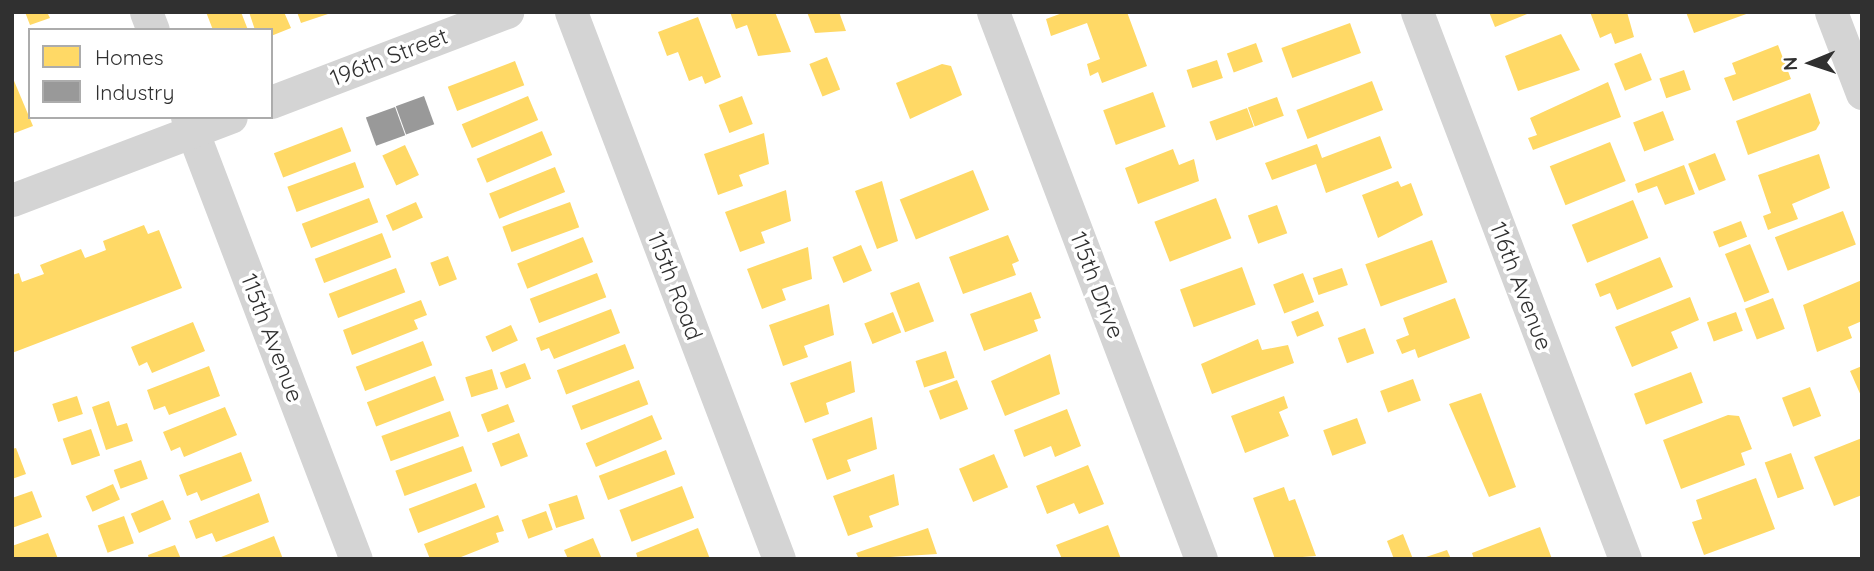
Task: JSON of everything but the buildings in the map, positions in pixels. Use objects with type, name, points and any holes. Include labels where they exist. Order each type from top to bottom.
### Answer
[{"type":"street","name":"196th Street","points":[[273,101],[507,12]]},
{"type":"street","name":"115th Road","points":[[570,12],[779,559]]},
{"type":"street","name":"115th Drive","points":[[993,12],[1201,559]]},
{"type":"street","name":"116th Avenue","points":[[1417,12],[1625,559]]},
{"type":"street","points":[[1831,12],[1855,57],[1862,93]]},
{"type":"street","points":[[12,200],[190,125],[221,119]]},
{"type":"street","name":"115th Avenue","points":[[190,125],[356,559]]}]
